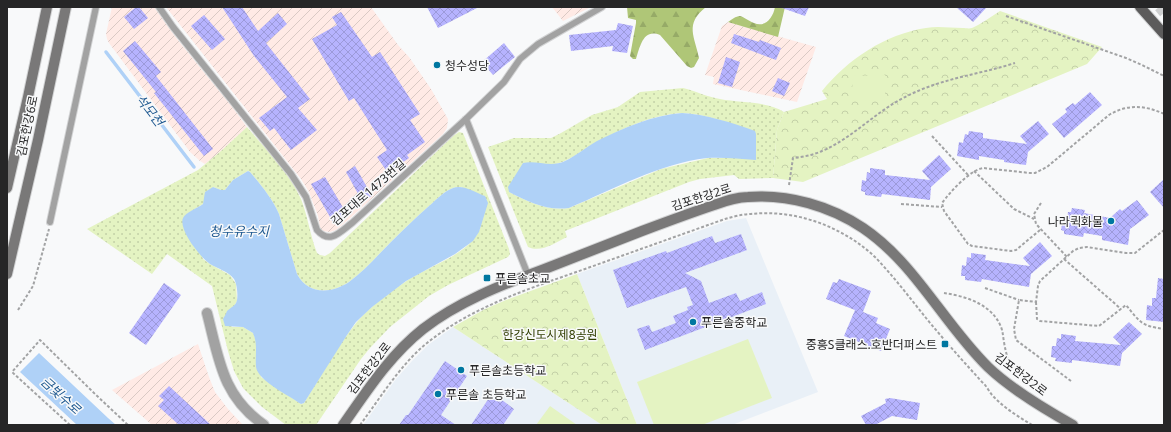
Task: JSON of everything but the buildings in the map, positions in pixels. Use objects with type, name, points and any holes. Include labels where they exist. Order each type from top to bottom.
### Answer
[{"type":"main road","points":[[1140,7],[1164,34]]},
{"type":"street","name":"김포한강6로","points":[[7,188],[47,7]]},
{"type":"street","name":"김포한강6로","points":[[7,274],[66,7]]},
{"type":"street","name":"김포한강2로","points":[[343,425],[383,368],[402,347],[423,329],[460,305],[528,275],[690,213],[734,199],[746,197],[770,197],[814,204],[847,218],[864,228],[896,257],[988,367],[1011,386],[1073,425]]},
{"type":"street","points":[[207,313],[223,375],[231,391],[239,404],[264,425]]},
{"type":"lane","points":[[50,222],[96,7]]},
{"type":"lane","name":"김포대로1473번길","points":[[159,7],[178,33],[291,174],[306,197],[317,230],[326,237],[331,237],[337,234],[352,223],[466,119],[504,82],[520,60],[538,44],[602,7]]},
{"type":"lane","points":[[466,119],[528,275]]},
{"type":"path","points":[[1006,16],[1126,58],[1164,76]]},
{"type":"path","points":[[789,185],[793,158],[811,155],[828,148],[860,127],[889,105],[906,96],[950,79],[992,70],[1015,63]]},
{"type":"path","points":[[1040,230],[1016,250],[1011,251],[972,246],[965,240],[942,207],[942,203],[974,171],[983,168],[1035,172],[1047,167],[1109,115],[1123,108],[1150,108],[1164,114]]},
{"type":"path","points":[[932,136],[968,176]]},
{"type":"path","points":[[974,171],[1014,209],[1034,219]]},
{"type":"path","points":[[1041,203],[1034,214],[1034,219],[1040,230],[1067,257]]},
{"type":"path","points":[[901,204],[942,207]]},
{"type":"path","points":[[360,425],[395,377],[418,351],[464,318],[490,305],[545,283],[725,219],[752,214],[781,214],[808,219],[842,232],[864,248],[892,276],[926,319],[994,397],[1014,414],[1032,425]]},
{"type":"path","points":[[18,310],[33,286],[50,222]]},
{"type":"path","points":[[1164,230],[1135,253],[1082,247],[1076,249],[1040,281],[1038,286],[1035,315],[1040,321],[1094,326],[1103,324],[1126,305],[1141,323],[1147,327],[1164,329]]},
{"type":"path","points":[[1064,259],[1121,310]]},
{"type":"path","points":[[985,288],[1019,300],[1036,302]]},
{"type":"path","points":[[944,293],[973,300],[982,305],[993,315],[1002,328],[1008,361]]},
{"type":"path","points":[[1019,300],[1014,329],[1016,340],[1071,382]]},
{"type":"path","points":[[70,425],[12,372],[40,340],[128,425]]},
{"type":"shaded area","points":[[112,7],[154,7],[177,39],[247,127],[205,164],[190,152],[109,43],[106,34]]},
{"type":"shaded area","points":[[166,7],[371,7],[431,89],[448,119],[447,128],[443,134],[336,230],[330,232],[323,231],[320,228],[318,216],[309,192],[301,179]]},
{"type":"shaded area","points":[[552,7],[591,7],[563,21]]},
{"type":"shaded area","points":[[728,22],[816,47],[797,102],[713,84],[714,77],[705,75],[722,26]]},
{"type":"shaded area","name":"푸른솔중학교","points":[[746,218],[818,392],[732,425],[637,425],[577,274],[727,221]]},
{"type":"shaded area","name":"푸른솔초등학교","points":[[453,327],[602,425],[363,425],[396,379],[412,361],[428,345]]},
{"type":"shaded area","points":[[198,344],[215,392],[243,425],[152,425],[112,390]]},
{"type":"green space","points":[[627,7],[706,7],[699,13],[693,25],[699,58],[694,67],[691,68],[687,66],[660,35],[654,34],[646,36],[641,44],[636,59],[633,59],[630,56],[636,20],[628,18]]},
{"type":"green space","points":[[775,7],[785,7],[778,37],[728,22],[735,17],[740,16],[754,23],[762,24],[768,21]]},
{"type":"green space","points":[[1000,11],[1102,47],[1087,64],[803,182],[773,178],[777,130],[784,112],[827,99],[822,91],[855,59],[882,42],[911,31],[931,27],[971,28],[982,23]]},
{"type":"green space","points":[[885,75],[885,100],[853,101],[852,76]]},
{"type":"green space","points":[[683,88],[715,98],[762,104],[777,108],[784,112],[777,130],[773,178],[739,179],[734,175],[700,179],[689,182],[565,231],[567,237],[553,244],[538,249],[528,247],[488,147],[514,138],[551,138],[592,115],[618,107],[640,92]],"holes":[[[670,114],[691,114],[717,119],[751,130],[737,158],[708,158],[661,169],[569,208],[561,209],[545,207],[509,192],[525,163],[548,165],[561,163],[602,139],[635,124]]]},
{"type":"green space","points":[[247,127],[277,162],[296,189],[301,199],[317,253],[325,256],[330,253],[453,136],[459,132],[463,133],[510,254],[508,257],[448,285],[429,296],[390,327],[361,359],[316,425],[286,425],[262,407],[243,388],[234,371],[212,286],[167,254],[152,274],[87,229],[198,170]],"holes":[[[248,171],[270,197],[279,214],[297,274],[307,286],[314,289],[335,289],[349,282],[365,269],[419,215],[443,193],[450,189],[462,187],[481,225],[477,235],[460,252],[414,276],[379,301],[367,312],[356,323],[335,352],[304,403],[301,404],[261,377],[256,340],[253,333],[243,327],[232,327],[227,312],[235,305],[237,301],[236,284],[230,275],[203,259],[187,214],[203,204],[213,187],[225,190],[233,180]]]},
{"type":"green space","name":"한강신도시제8공원","points":[[577,274],[637,425],[602,425],[453,327],[485,309],[506,300]]},
{"type":"green space","points":[[748,339],[772,398],[702,425],[654,425],[637,382]]},
{"type":"green space","points":[[550,406],[577,425],[536,425]]},
{"type":"water","points":[[682,113],[719,119],[755,131],[756,160],[707,158],[689,161],[636,178],[569,208],[561,209],[545,207],[509,192],[508,187],[523,163],[560,163],[617,131],[649,119]]},
{"type":"water","name":"청수유수지","points":[[248,171],[266,192],[279,214],[297,274],[307,286],[320,290],[335,289],[349,282],[365,269],[399,234],[446,191],[457,187],[469,189],[485,196],[488,203],[479,232],[473,241],[455,254],[406,281],[372,307],[356,322],[304,403],[301,404],[262,378],[256,367],[256,345],[253,333],[243,327],[225,326],[223,319],[227,311],[237,300],[235,281],[229,274],[210,264],[201,256],[191,243],[182,223],[183,218],[189,212],[203,204],[205,192],[213,187],[225,190],[233,180]]},
{"type":"water","name":"금빛수로","points":[[39,353],[116,425],[77,425],[20,372]]},
{"type":"waterway","name":"석모천","points":[[106,52],[194,167]]},
{"type":"tunnel","points":[[1159,7],[1164,13]]},
{"type":"place","name":"청수성당","points":[[437,65]]},
{"type":"place","name":"나라퀵화물","points":[[1111,221]]},
{"type":"place","name":"푸른솔초교","points":[[487,278]]},
{"type":"place","name":"푸른솔중학교","points":[[693,322]]},
{"type":"place","name":"중흥S클래스.호반더퍼스트","points":[[945,344]]},
{"type":"place","name":"푸른솔초등학교","points":[[461,370]]},
{"type":"place","name":"푸른솔 초등학교","points":[[438,394]]}]
